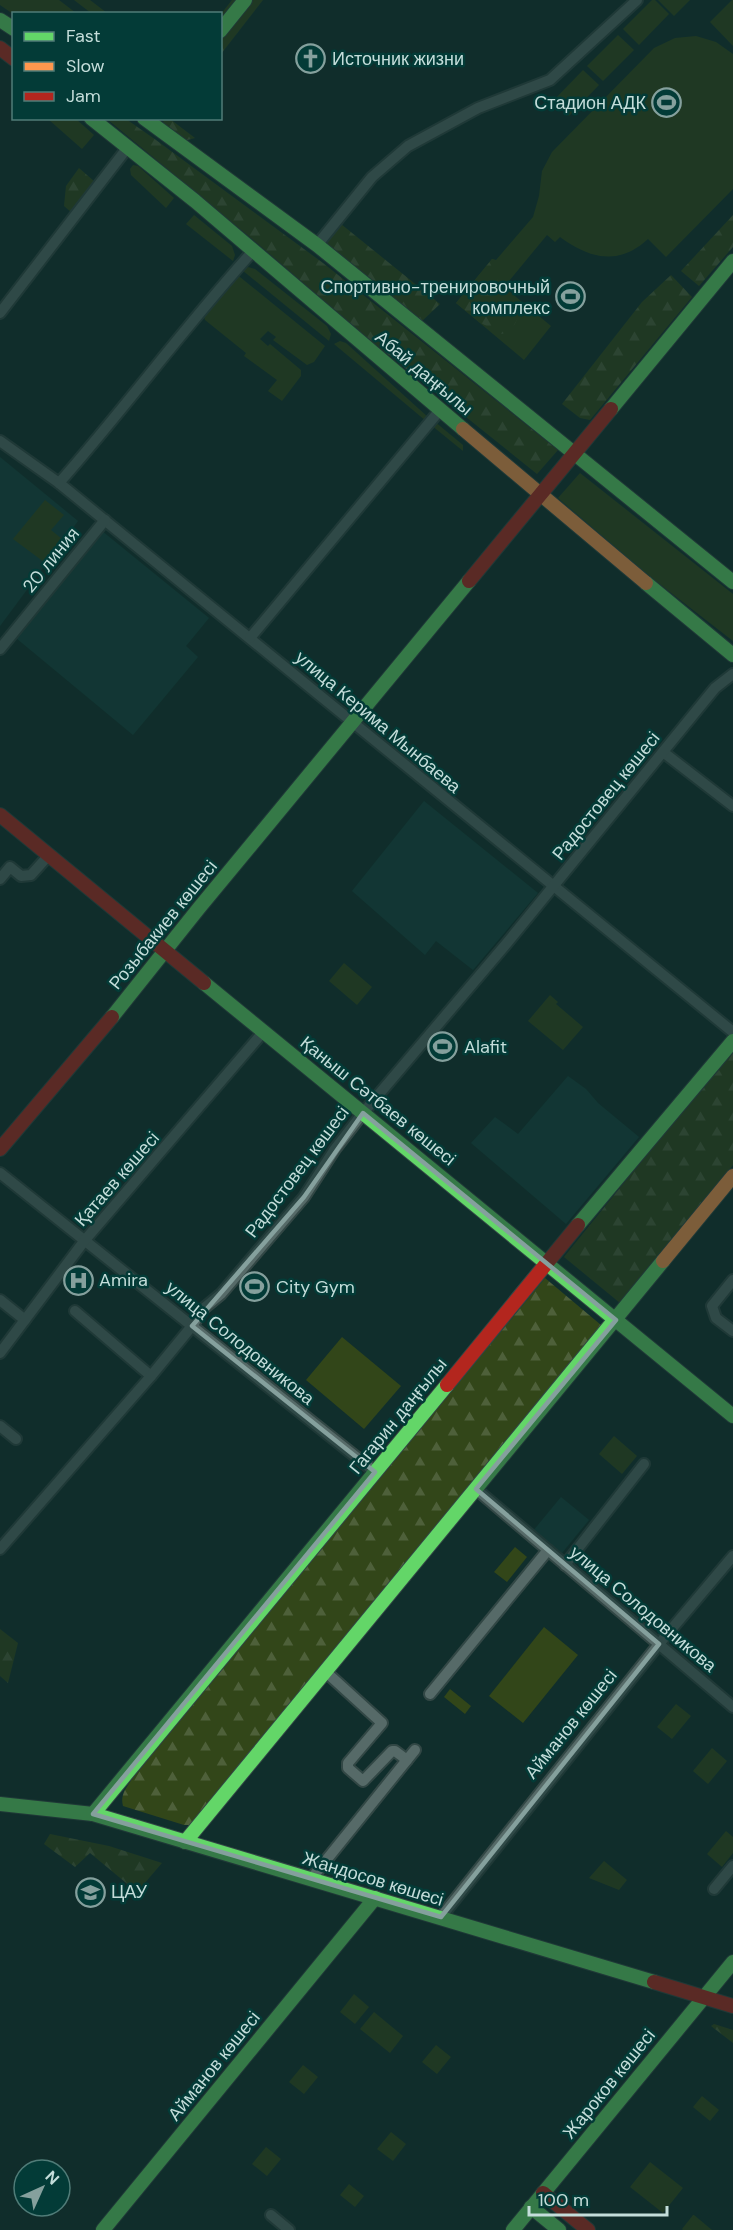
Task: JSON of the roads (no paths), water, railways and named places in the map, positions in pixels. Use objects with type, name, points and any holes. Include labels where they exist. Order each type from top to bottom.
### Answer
[{"type":"main road","points":[[222,29],[245,0]]},
{"type":"main road","points":[[0,48],[12,57]]},
{"type":"main road","name":"Абай даңғылы","points":[[94,120],[195,201],[540,495],[733,655]]},
{"type":"main road","name":"Абай даңғылы","points":[[148,120],[317,245],[733,582]]},
{"type":"main road","points":[[540,495],[733,261]]},
{"type":"main road","name":"Розыбакиев көшесі","points":[[0,1149],[166,951],[540,495]]},
{"type":"main road","name":"Қаныш Сәтбаев көшесі","points":[[0,815],[733,1416]]},
{"type":"main road","name":"Гагарин даңғылы","points":[[93,1814],[733,1041]]},
{"type":"main road","points":[[185,1842],[733,1176]]},
{"type":"main road","name":"Жандосов көшесі","points":[[0,1804],[93,1814],[733,2006]]},
{"type":"main road","name":"Айманов көшесі","points":[[103,2230],[375,1898]]},
{"type":"main road","name":"Жароков көшесі","points":[[513,2230],[733,1962]]},
{"type":"main road","points":[[543,2193],[588,2230]]},
{"type":"main road","points":[[531,2207],[559,2230]]},
{"type":"street","points":[[317,245],[366,183],[408,146],[478,108],[550,80],[637,0]]},
{"type":"street","points":[[0,313],[128,147]]},
{"type":"street","points":[[59,483],[253,251]]},
{"type":"street","points":[[250,638],[440,410]]},
{"type":"street","name":"улица Керима Мынбаева","points":[[0,441],[59,483],[105,520],[733,1032]]},
{"type":"street","name":"20 линия","points":[[0,649],[105,520]]},
{"type":"street","name":"Радостовец көшесі","points":[[0,1549],[151,1376],[204,1308],[221,1294],[304,1197],[335,1149],[363,1113],[716,688],[733,674]]},
{"type":"street","points":[[663,752],[733,806]]},
{"type":"street","points":[[0,879],[10,867],[21,876],[31,875],[49,855]]},
{"type":"street","name":"Қатаев көшесі","points":[[0,1353],[85,1240],[264,1031]]},
{"type":"street","name":"улица Солодовникова","points":[[0,1173],[375,1472]]},
{"type":"street","points":[[733,1280],[712,1306],[716,1318],[733,1331]]},
{"type":"street","points":[[0,1300],[25,1320]]},
{"type":"street","points":[[75,1311],[151,1376]]},
{"type":"street","points":[[0,1426],[16,1439]]},
{"type":"street","points":[[565,1565],[644,1464]]},
{"type":"street","name":"улица Солодовникова","points":[[476,1489],[733,1707]]},
{"type":"street","points":[[430,1694],[548,1551]]},
{"type":"street","name":"Айманов көшесі","points":[[441,1917],[659,1644],[733,1556]]},
{"type":"street","points":[[326,1672],[382,1723],[348,1763],[348,1768],[363,1781],[392,1751],[407,1760]]},
{"type":"street","points":[[311,1879],[415,1750]]},
{"type":"street","points":[[714,1889],[733,1866]]},
{"type":"street","points":[[271,2214],[288,2230]]},
{"type":"place","name":"Источник жизни","points":[[311,59]]},
{"type":"place","name":"Стадион АДК","points":[[667,103]]},
{"type":"place","name":"Спортивно-тренировочный комплекс","points":[[571,297]]},
{"type":"place","name":"Alafit","points":[[443,1047]]},
{"type":"place","name":"Amira","points":[[78,1280]]},
{"type":"place","name":"City Gym","points":[[255,1287]]},
{"type":"place","name":"ЦАУ","points":[[90,1892]]}]
